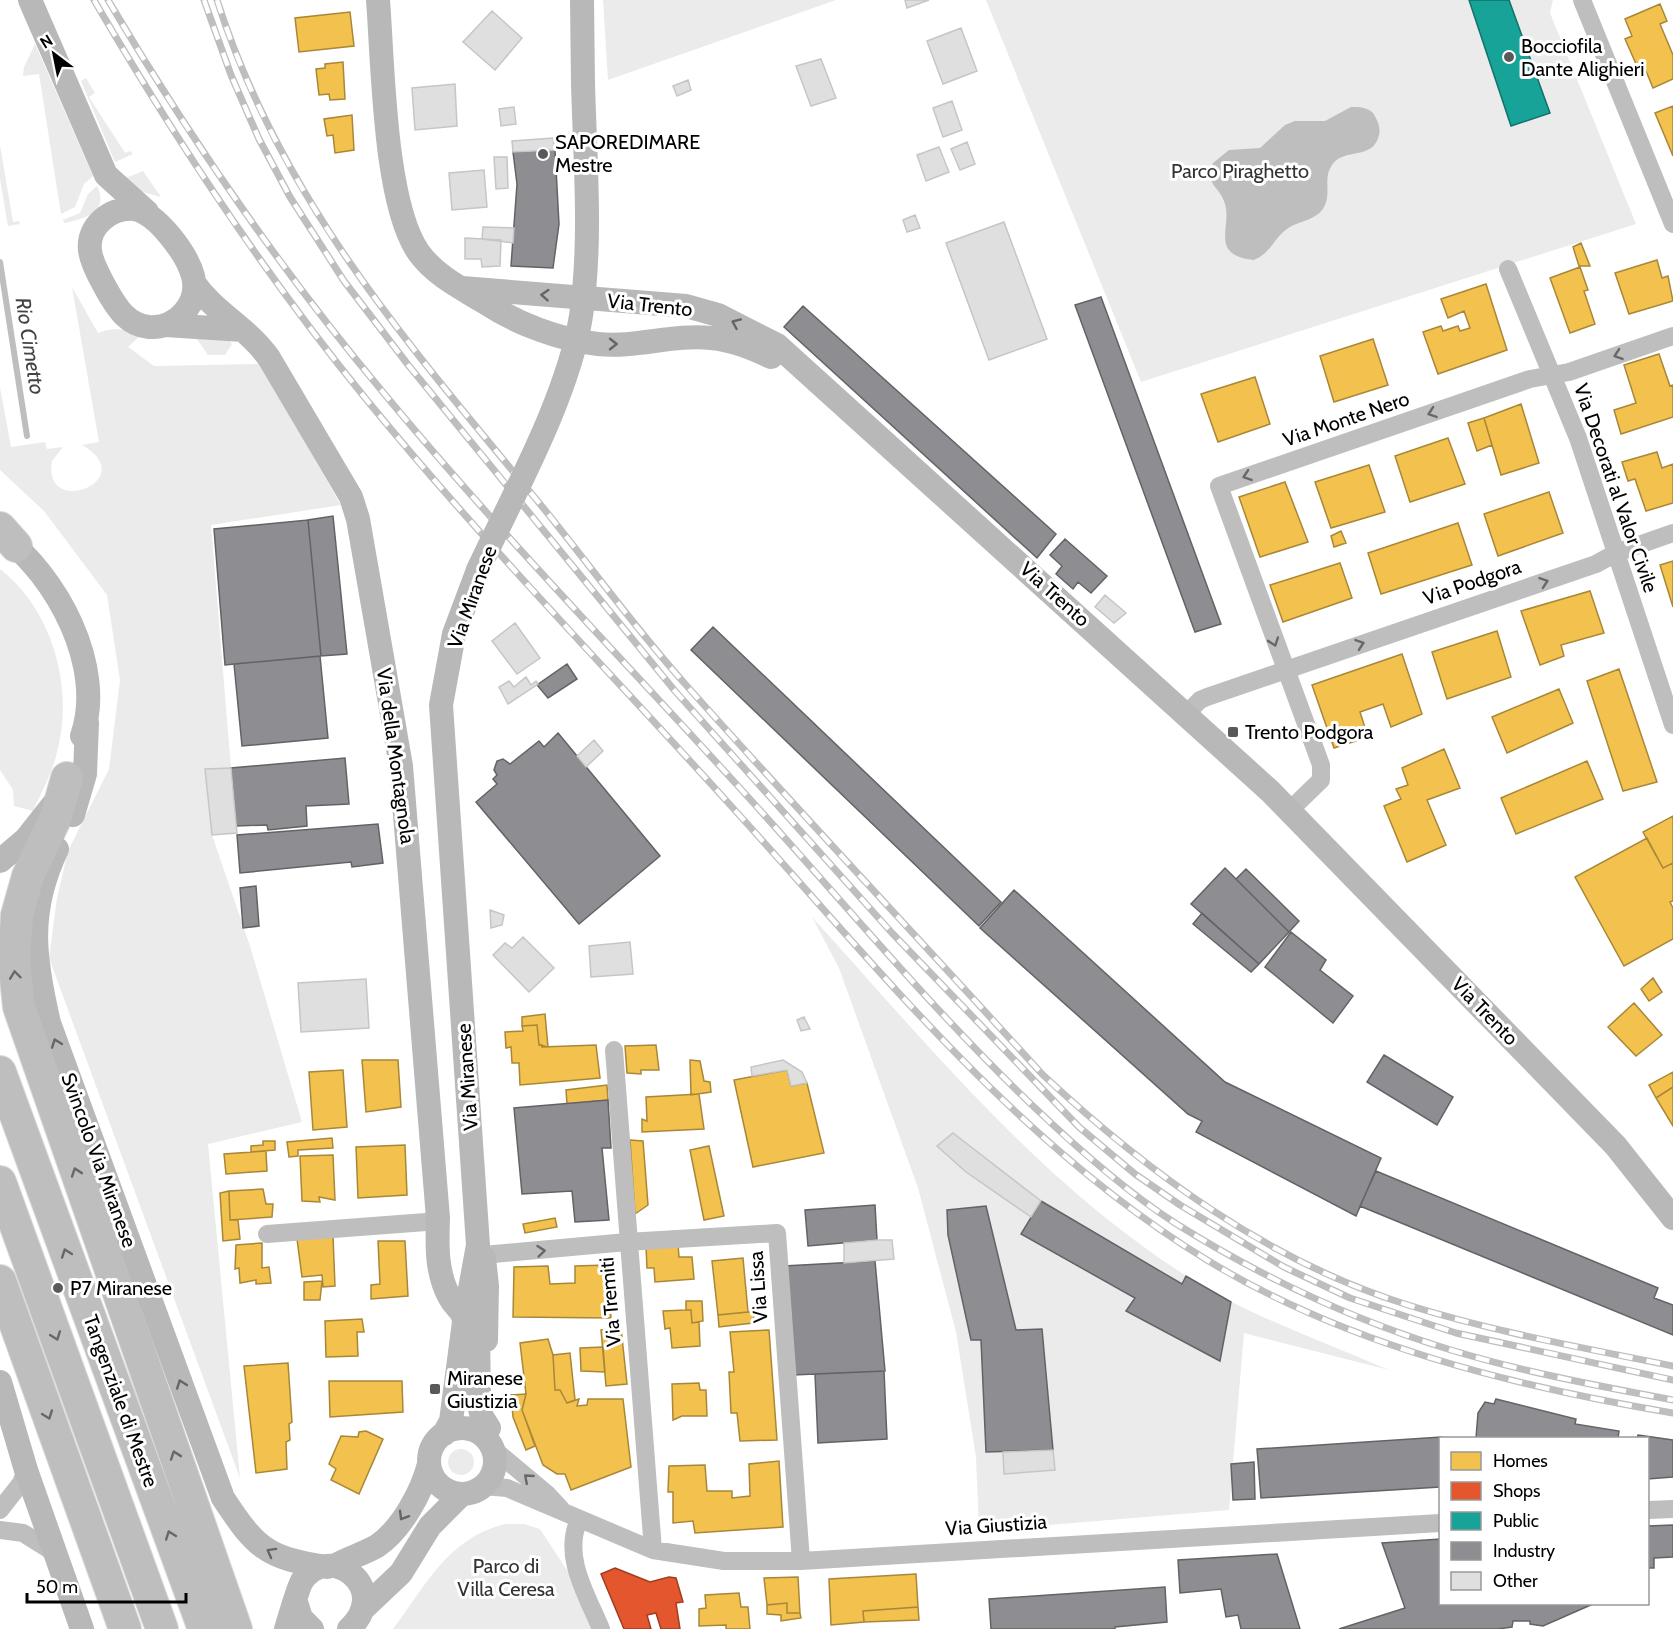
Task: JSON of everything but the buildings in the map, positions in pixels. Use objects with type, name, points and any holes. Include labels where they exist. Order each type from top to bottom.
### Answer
[{"type":"highway","points":[[67,778],[56,817],[28,876],[17,915],[14,960],[20,1007],[236,1629]]},
{"type":"highway","name":"Tangenziale di Mestre","points":[[0,1072],[204,1629]]},
{"type":"highway","name":"Tangenziale di Mestre","points":[[0,1182],[162,1629]]},
{"type":"highway","points":[[0,1281],[125,1629]]},
{"type":"street","points":[[30,0],[106,176],[105,217]]},
{"type":"street","name":"Via Trento","points":[[378,0],[391,156],[401,212],[412,240],[423,257],[439,273],[494,309],[554,334],[598,344],[710,338],[742,344],[817,381]]},
{"type":"street","name":"Via Miranese","points":[[444,1434],[451,1421],[464,1322],[472,1283],[472,1254],[441,705],[454,634],[478,570],[559,392],[572,357],[581,317],[586,247],[582,0]]},
{"type":"street","points":[[1582,0],[1673,224]]},
{"type":"street","points":[[106,176],[150,215],[178,249],[190,270],[194,283],[191,300],[179,318],[166,325]]},
{"type":"street","points":[[150,215],[126,208],[105,217],[94,230],[90,250],[117,305],[126,317],[136,324],[150,327],[166,325],[243,330]]},
{"type":"street","name":"Via Decorati al Valor Civile","points":[[1508,269],[1578,438],[1673,725]]},
{"type":"street","name":"Via della Montagnola","points":[[194,283],[214,308],[243,330],[269,358],[351,497],[358,519],[401,766],[438,1218]]},
{"type":"street","name":"Via Trento","points":[[462,288],[686,306],[718,315],[748,328],[777,345],[1187,714],[1289,811],[1615,1145],[1673,1218]]},
{"type":"street","name":"Via Monte Nero","points":[[1284,670],[1220,486],[1530,379],[1553,375],[1673,336]]},
{"type":"street","name":"Via Podgora","points":[[1187,714],[1207,696],[1266,679],[1284,670],[1596,564],[1616,552],[1673,533]]},
{"type":"street","name":"Svincolo Via Miranese","points":[[5,536],[52,588],[72,627],[82,656],[87,688],[85,774],[73,815],[45,873],[37,913],[34,950],[49,1023],[223,1498],[248,1535],[269,1552],[292,1562],[331,1566]]},
{"type":"street","points":[[1284,670],[1321,765],[1321,780],[1289,811]]},
{"type":"street","points":[[0,861],[26,839],[50,810],[67,778],[87,723]]},
{"type":"street","name":"Via Tremiti","points":[[615,1050],[627,1242],[653,1550]]},
{"type":"street","points":[[267,1234],[426,1222],[438,1218]]},
{"type":"street","points":[[438,1218],[472,1254]]},
{"type":"street","points":[[438,1218],[437,1257],[448,1295],[462,1312],[464,1322]]},
{"type":"street","name":"Via Lissa","points":[[472,1254],[777,1233],[801,1561]]},
{"type":"street","name":"Via Miranese","points":[[472,1254],[487,1286],[486,1354],[489,1439]]},
{"type":"street","points":[[348,1629],[358,1620],[364,1608],[401,1573],[430,1526],[494,1468],[489,1439],[480,1411],[478,1301],[472,1283]]},
{"type":"street","points":[[0,1382],[26,1470],[82,1629]]},
{"type":"street","points":[[285,1629],[302,1582],[308,1574],[376,1546],[396,1528],[425,1479],[433,1444],[444,1434],[460,1429],[471,1430],[489,1439]]},
{"type":"street","name":"Via Giustizia","points":[[489,1439],[562,1511]]},
{"type":"street","points":[[429,1464],[433,1478],[442,1488],[472,1490]]},
{"type":"street","points":[[0,1510],[21,1483],[26,1470]]},
{"type":"street","name":"Via Giustizia","points":[[472,1490],[507,1488],[562,1511],[579,1521],[653,1550],[724,1561],[801,1561],[1439,1523]]},
{"type":"street","points":[[1649,1510],[1673,1509]]},
{"type":"street","points":[[579,1521],[571,1546],[581,1580],[601,1629]]},
{"type":"street","points":[[0,1530],[23,1533],[55,1553]]},
{"type":"street","points":[[331,1566],[345,1569],[357,1579],[364,1592],[364,1608]]},
{"type":"street","points":[[296,1602],[301,1618],[312,1629]]},
{"type":"green space","points":[[603,0],[836,0],[608,80]]},
{"type":"green space","name":"Parco Piraghetto","points":[[986,0],[1553,0],[1550,13],[1636,224],[1141,382]]},
{"type":"green space","points":[[35,44],[93,176],[84,184],[75,207],[61,214],[39,74],[23,76],[24,67]]},
{"type":"green space","points":[[86,78],[95,93],[89,97],[125,153],[130,151],[133,154],[115,162],[81,81]]},
{"type":"green space","points":[[0,145],[13,222],[19,221],[20,224],[8,226],[0,179]]},
{"type":"green space","points":[[143,171],[161,197],[139,191],[123,179]]},
{"type":"green space","points":[[97,186],[100,195],[98,208],[87,216],[64,223],[63,220],[80,213],[88,194]]},
{"type":"green space","points":[[72,287],[98,333],[119,329],[134,334],[139,337],[128,347],[154,366],[260,364],[341,505],[211,525],[231,768],[205,769],[212,835],[250,946],[302,1122],[208,1144],[240,1478],[49,958],[57,898],[68,851],[109,769],[120,680],[107,595],[44,511],[0,470],[0,387],[11,447],[45,442],[47,449],[63,447],[52,461],[53,479],[61,488],[73,491],[86,488],[97,481],[102,471],[98,458],[82,445],[99,442]]},
{"type":"green space","points":[[196,338],[229,340],[232,344],[225,355],[208,355]]},
{"type":"green space","points":[[0,569],[19,586],[34,607],[46,629],[61,679],[63,705],[56,756],[33,811],[14,806],[13,790],[0,770]]},
{"type":"green space","points":[[812,917],[988,1110],[1083,1199],[1134,1240],[1188,1277],[1236,1304],[1389,1370],[1244,1333],[1229,1510],[1001,1529],[979,1528],[976,1457],[956,1332],[918,1188],[839,968]]},
{"type":"green space","points":[[461,1449],[470,1453],[474,1462],[470,1471],[461,1475],[452,1471],[448,1462],[452,1453]]},
{"type":"green space","name":"Parco di Villa Ceresa","points":[[505,1524],[524,1524],[540,1529],[572,1578],[593,1629],[393,1629],[428,1580],[453,1552],[468,1540]]},
{"type":"shaded area","points":[[1351,107],[1366,108],[1373,113],[1378,124],[1379,135],[1371,148],[1344,156],[1332,165],[1328,175],[1327,200],[1322,210],[1313,217],[1287,229],[1265,253],[1254,260],[1231,252],[1226,245],[1225,238],[1224,201],[1210,176],[1213,163],[1229,150],[1260,148],[1285,125],[1295,121],[1325,121]]},
{"type":"waterway","name":"Rio Cimetto","points":[[0,262],[27,436]]},
{"type":"railway","points":[[94,0],[156,103],[222,205],[328,352],[366,399],[500,554],[897,991],[1012,1109],[1073,1163],[1138,1214],[1207,1260],[1260,1290],[1316,1316],[1373,1339],[1492,1375],[1552,1390],[1673,1413]]},
{"type":"railway","points":[[108,0],[203,152],[272,250],[344,345],[425,442],[513,542],[775,826],[956,1029],[1033,1106],[1101,1168],[1156,1210],[1208,1243],[1274,1279],[1343,1311],[1415,1338],[1478,1358],[1561,1378],[1673,1400]]},
{"type":"railway","points":[[204,0],[231,75],[259,139],[290,197],[344,281],[409,366],[675,691],[892,933],[1079,1127],[1135,1174],[1180,1205],[1284,1267],[1350,1298],[1456,1333],[1673,1380]]},
{"type":"railway","points":[[217,0],[244,73],[276,141],[313,206],[353,268],[397,328],[667,663],[774,783],[1042,1074],[1082,1110],[1167,1179],[1259,1239],[1307,1265],[1357,1287],[1440,1315],[1539,1339],[1673,1366]]},
{"type":"place","name":"Bocciofila Dante Alighieri","points":[[1509,57]]},
{"type":"place","name":"SAPOREDIMARE Mestre","points":[[543,154]]},
{"type":"place","name":"Trento Podgora","points":[[1233,732]]},
{"type":"place","name":"P7 Miranese","points":[[58,1288]]},
{"type":"place","name":"Miranese Giustizia","points":[[435,1389]]}]
